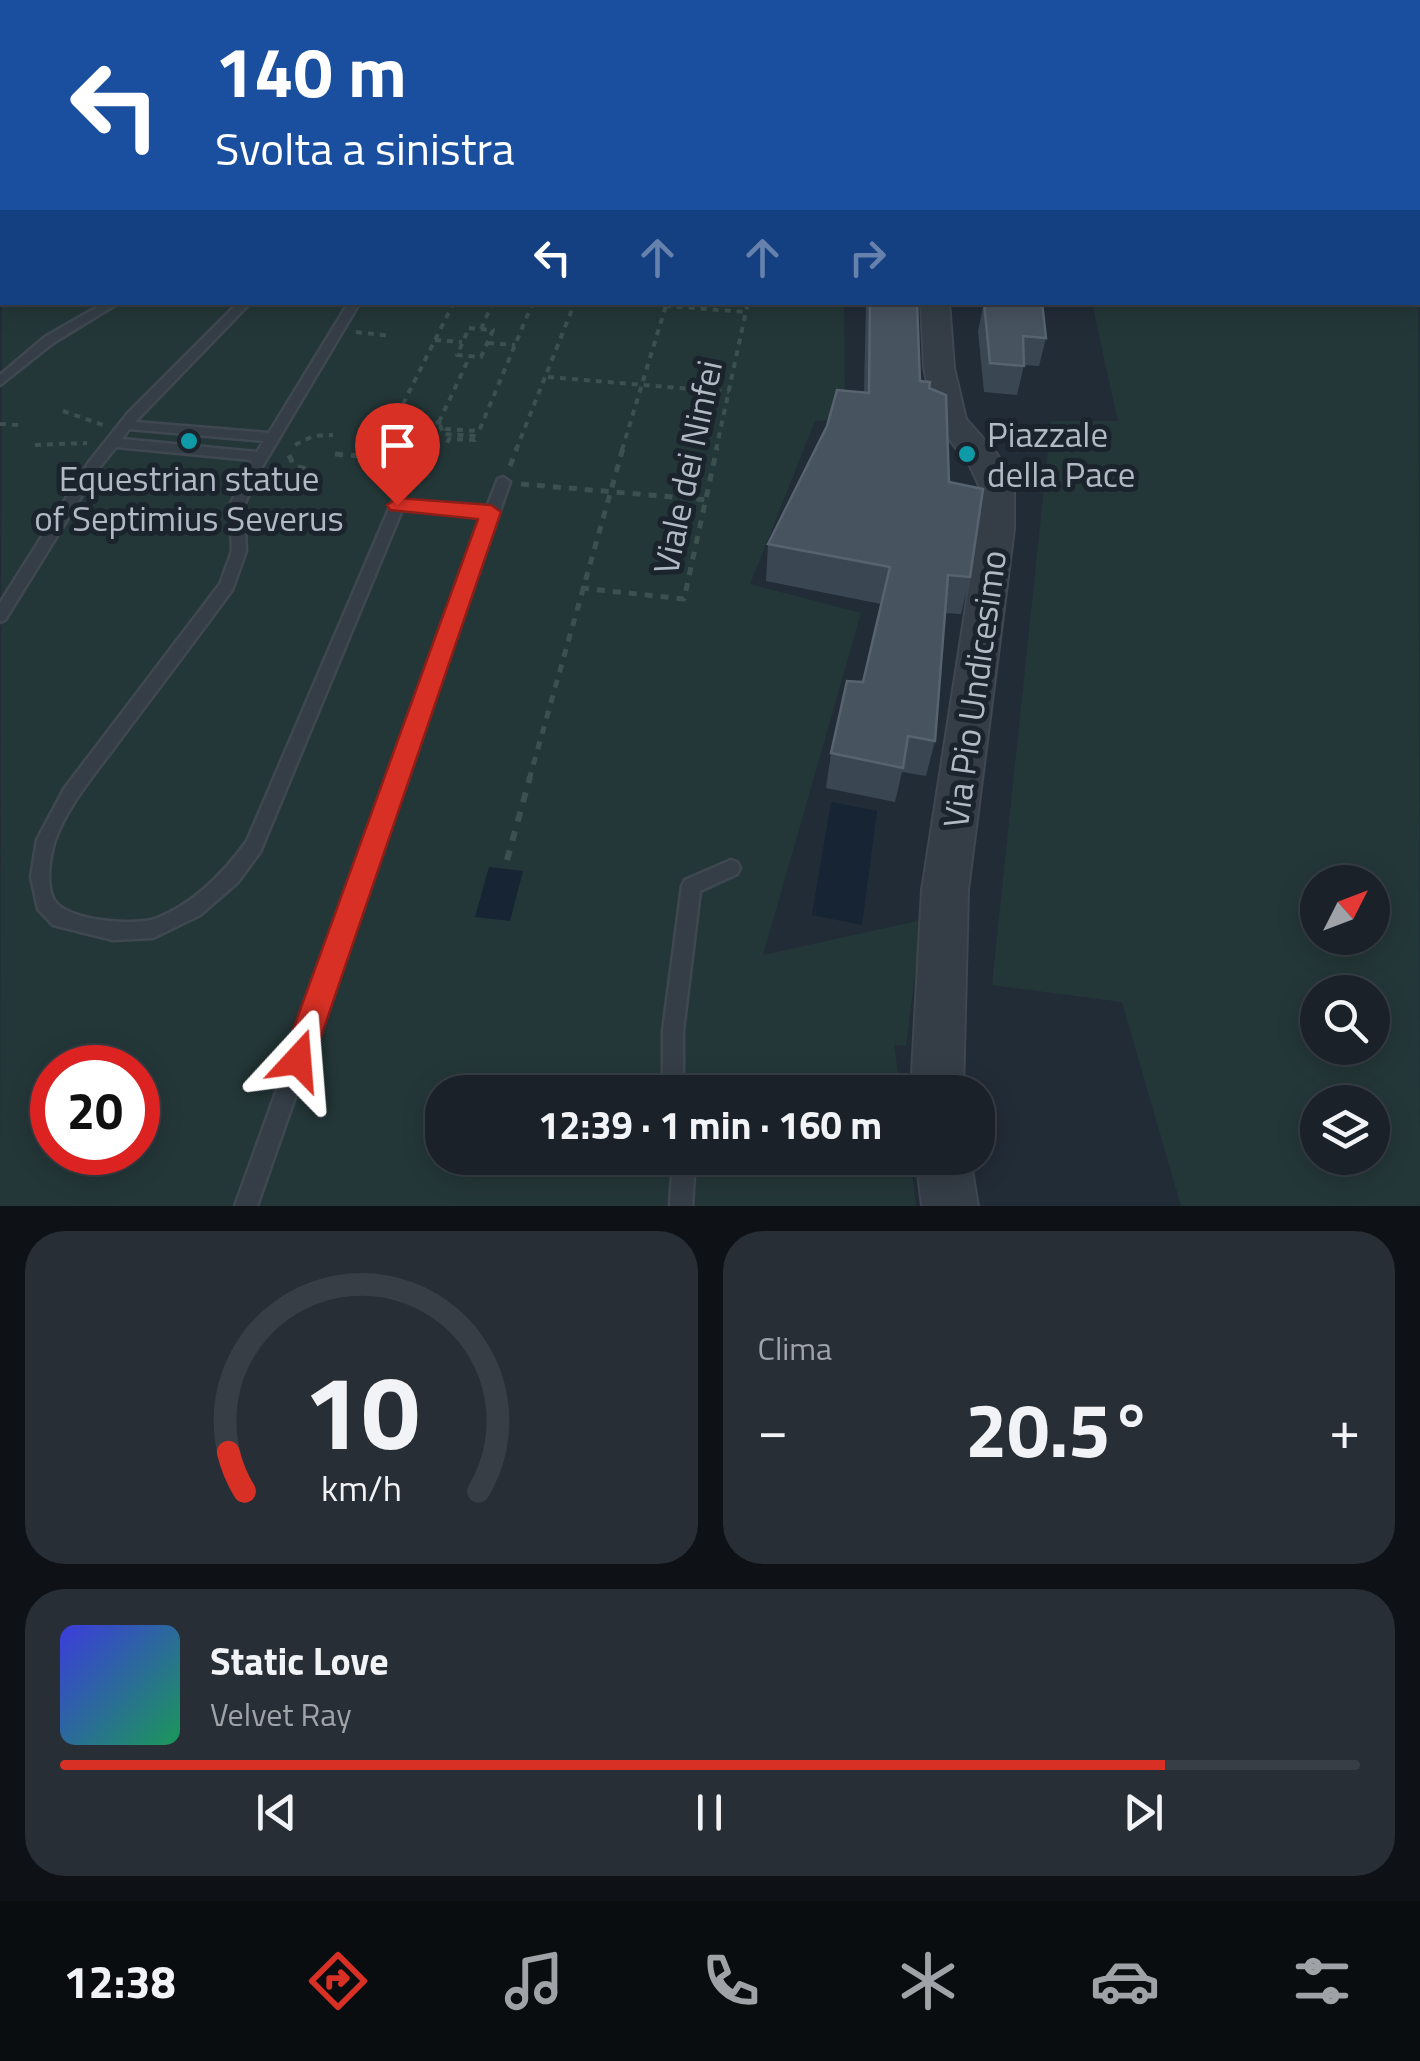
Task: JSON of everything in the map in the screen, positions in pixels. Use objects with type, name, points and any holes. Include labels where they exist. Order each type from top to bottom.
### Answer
[{"type":"street","name":"Via Pio Undicesimo","points":[[935,305],[939,368],[951,421],[985,462],[997,488],[996,529],[945,890],[938,1075]]},
{"type":"street","points":[[945,1175],[950,1206]]},
{"type":"lane","points":[[0,381],[49,340],[110,305]]},
{"type":"lane","points":[[0,616],[94,465],[126,425],[243,305]]},
{"type":"lane","points":[[353,305],[261,457],[238,505],[239,551],[227,586],[70,794],[46,840],[40,878],[45,903],[60,919],[113,931],[153,929],[194,909],[232,876],[254,846],[397,505],[491,512]]},
{"type":"lane","points":[[126,425],[273,438]]},
{"type":"lane","points":[[113,442],[261,457]]},
{"type":"lane","points":[[246,1206],[503,482]]},
{"type":"lane","points":[[673,1075],[672,1031],[691,886],[731,868]]},
{"type":"lane","points":[[681,1206],[683,1175]]},
{"type":"path","points":[[438,422],[424,427],[392,424],[452,305]]},
{"type":"path","points":[[481,329],[492,305]]},
{"type":"path","points":[[438,422],[446,429],[479,431],[532,305]]},
{"type":"path","points":[[574,305],[503,482],[708,500]]},
{"type":"path","points":[[507,860],[581,588],[666,305]]},
{"type":"path","points":[[676,305],[746,312]]},
{"type":"path","name":"Viale dei Ninfei","points":[[581,588],[684,598],[747,305]]},
{"type":"path","points":[[469,328],[481,329],[493,330],[481,357],[457,355],[469,328]]},
{"type":"path","points":[[338,330],[392,336]]},
{"type":"path","points":[[435,340],[463,342]]},
{"type":"path","points":[[487,343],[515,345]]},
{"type":"path","points":[[412,442],[415,436],[389,434],[392,429],[424,431],[438,422],[470,356]]},
{"type":"path","points":[[548,377],[730,392]]},
{"type":"path","points":[[63,412],[106,427]]},
{"type":"path","points":[[438,422],[443,434],[476,436],[475,440],[449,439],[446,445]]},
{"type":"path","points":[[0,424],[19,425]]},
{"type":"path","points":[[295,445],[313,436],[332,435]]},
{"type":"path","points":[[35,445],[92,443]]},
{"type":"path","points":[[335,454],[359,456]]},
{"type":"path","points":[[289,455],[294,466],[312,470]]},
{"type":"shaded area","points":[[2,305],[844,305],[845,420],[815,421],[750,584],[861,613],[763,955],[922,920],[906,1046],[894,1045],[898,1075],[425,1075],[425,1175],[912,1175],[916,1206],[0,1206]]},
{"type":"shaded area","points":[[1092,305],[1418,305],[1420,1206],[1181,1206],[1122,1002],[992,985],[1051,421],[1118,421]]},
{"type":"water","points":[[831,802],[877,811],[862,925],[812,915]]},
{"type":"water","points":[[489,867],[523,871],[510,921],[475,917]]},
{"type":"building","points":[[870,305],[917,305],[920,381],[930,382],[929,388],[946,395],[949,482],[983,489],[970,577],[948,575],[935,741],[908,736],[903,768],[831,753],[847,681],[863,682],[890,567],[768,544],[827,426],[837,390],[869,393]]},
{"type":"building","points":[[984,305],[1042,305],[1046,338],[1023,336],[1024,366],[990,363]]},
{"type":"place","name":"Equestrian statue of Septimius Severus","points":[[189,441]]},
{"type":"place","name":"Piazzale della Pace","points":[[967,454]]},
{"type":"route","points":[[298,1060],[491,512],[397,505]]}]
